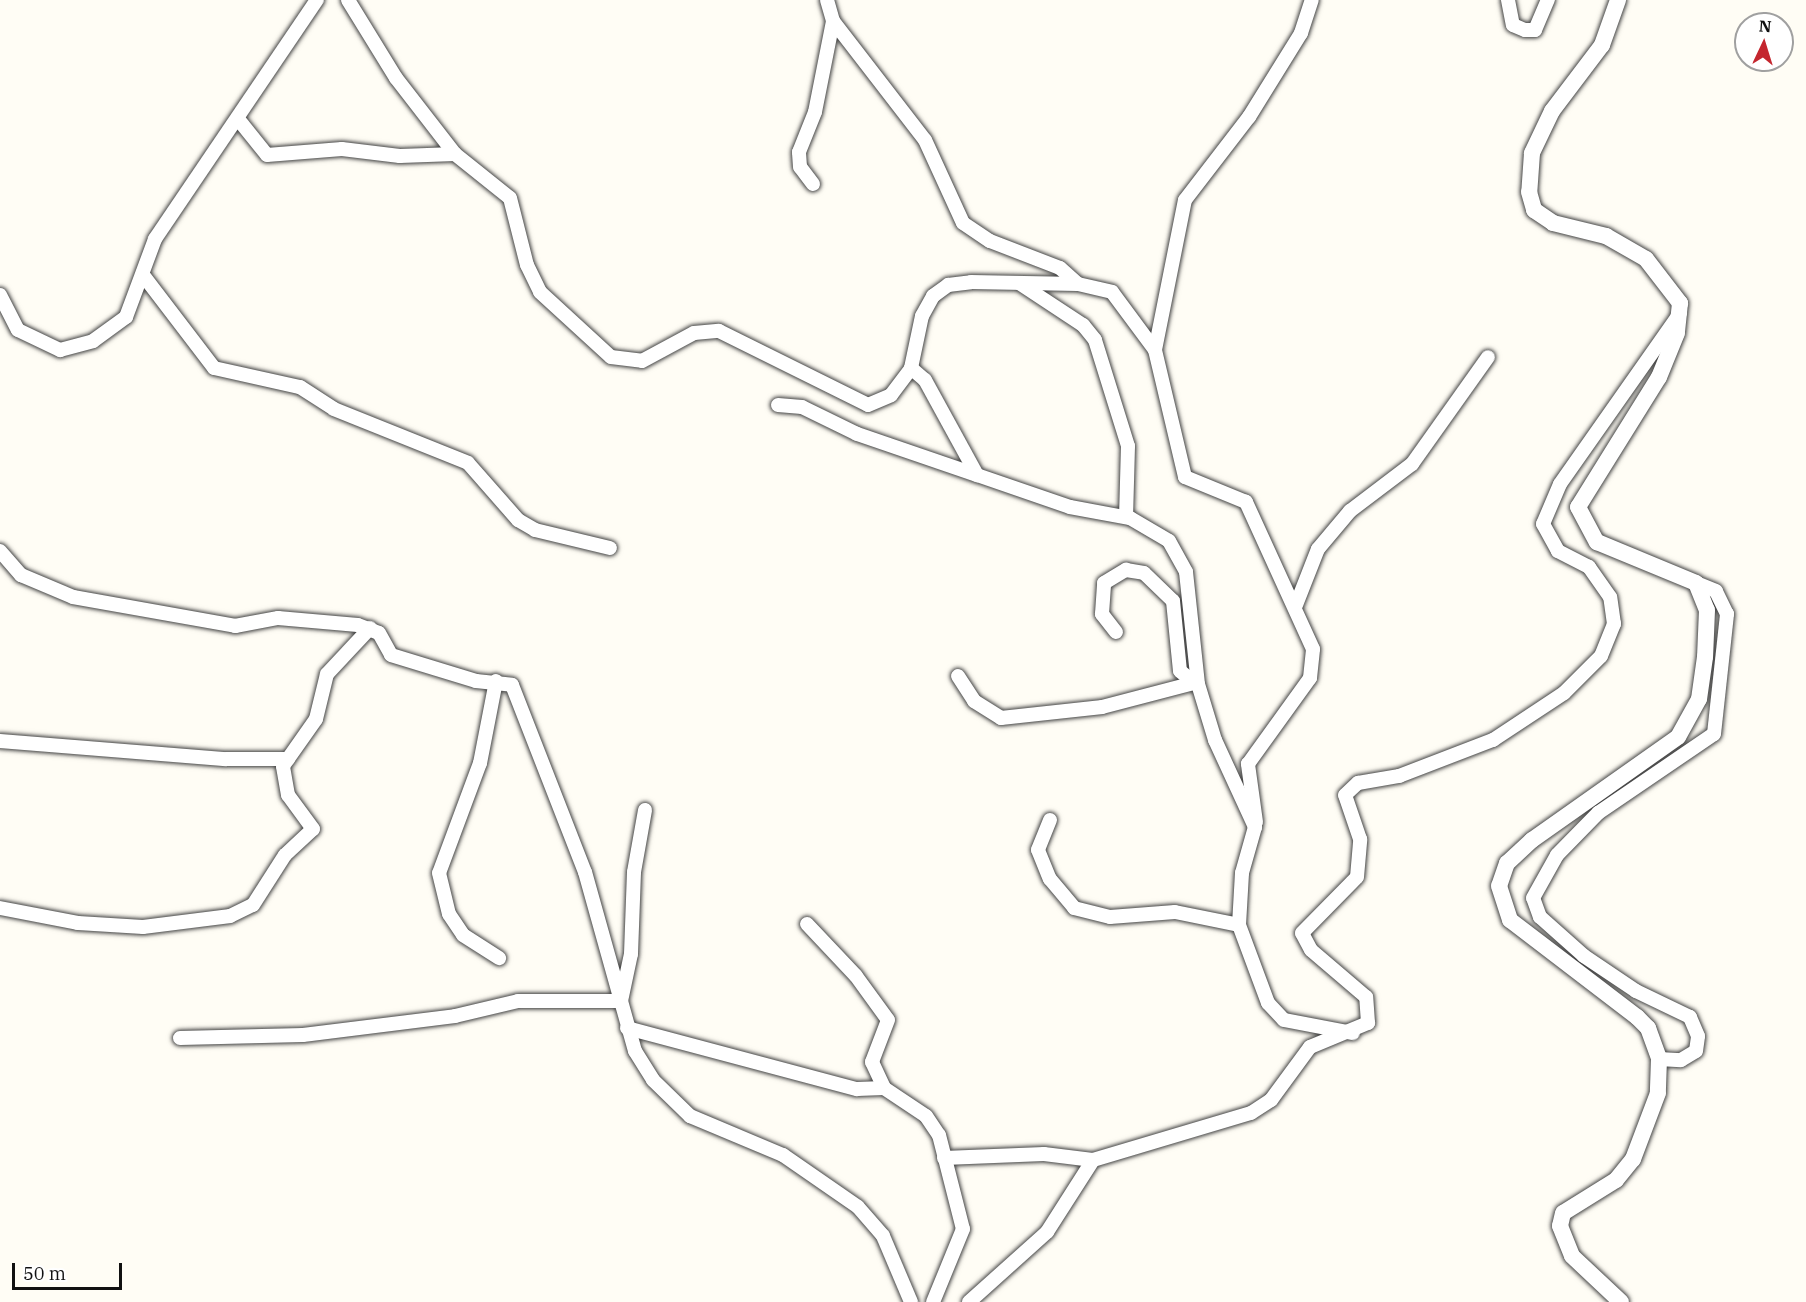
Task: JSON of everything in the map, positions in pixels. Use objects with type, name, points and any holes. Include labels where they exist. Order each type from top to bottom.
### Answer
[{"type":"street","points":[[348,0],[396,78],[455,154],[510,198],[540,292],[618,361],[642,361],[694,333],[719,331],[868,405],[891,395],[911,368],[922,316],[933,296],[948,285],[1078,284],[1112,292],[1155,350],[1185,477],[1246,502],[1296,605],[1313,650],[1313,669],[1252,751],[1248,764],[1255,827],[1242,873],[1239,925],[1274,1014],[1353,1033]]},
{"type":"street","points":[[827,0],[833,21],[925,140],[956,212],[970,230],[1060,268],[1078,284]]},
{"type":"street","points":[[1155,350],[1185,200],[1249,117],[1301,33],[1312,0]]},
{"type":"street","points":[[1508,0],[1513,25],[1525,30],[1535,30],[1548,0]]},
{"type":"street","points":[[1618,0],[1602,45],[1552,111],[1532,153],[1530,201],[1553,223],[1606,236],[1646,259],[1675,294],[1681,313],[1659,377],[1578,507],[1597,542],[1716,591],[1728,614],[1714,734],[1598,813],[1557,855],[1533,898],[1540,917],[1584,956],[1690,1017],[1696,1051],[1681,1060],[1659,1059]]},
{"type":"street","points":[[0,295],[11,319],[30,340],[75,350],[126,317],[155,239],[238,119],[308,1]]},
{"type":"street","points":[[813,184],[800,168],[799,152],[815,112],[833,21]]},
{"type":"street","points":[[238,119],[267,155],[342,149],[400,156],[455,154]]},
{"type":"street","points":[[143,275],[214,368],[300,387],[334,409],[468,464],[518,520],[535,530],[610,548]]},
{"type":"street","points":[[1019,283],[1083,325],[1095,340],[1128,446],[1126,517]]},
{"type":"street","points":[[945,1158],[1044,1154],[1093,1160],[1251,1113],[1271,1100],[1310,1047],[1353,1033],[1368,1023],[1366,997],[1311,950],[1302,933],[1357,877],[1360,839],[1345,795],[1358,783],[1399,776],[1493,740],[1564,693],[1601,656],[1614,624],[1610,597],[1589,567],[1558,551],[1543,524],[1560,484],[1681,313]]},
{"type":"street","points":[[1296,605],[1318,549],[1350,511],[1412,464],[1488,357]]},
{"type":"street","points":[[911,368],[925,380],[977,475]]},
{"type":"street","points":[[778,405],[802,407],[856,434],[1070,507],[1126,517],[1151,527],[1180,556],[1190,590],[1194,684],[1215,740],[1255,827]]},
{"type":"street","points":[[0,551],[21,575],[73,597],[226,625],[278,618],[370,628],[391,655],[476,681],[496,681],[512,685],[532,730],[585,872],[634,1051],[668,1099],[690,1116],[783,1155],[858,1207],[883,1236],[911,1302]]},
{"type":"street","points":[[1116,632],[1102,614],[1104,583],[1126,570],[1144,573],[1173,601],[1180,671],[1194,684]]},
{"type":"street","points":[[1621,1302],[1572,1256],[1560,1226],[1563,1213],[1616,1180],[1633,1159],[1652,1115],[1662,1071],[1659,1059],[1648,1028],[1637,1017],[1509,920],[1499,886],[1508,863],[1532,840],[1686,728],[1699,699],[1708,638],[1707,610],[1695,583]]},
{"type":"street","points":[[0,908],[78,923],[143,927],[242,912],[261,896],[285,855],[312,834],[311,824],[284,784],[288,759],[316,719],[327,674],[370,628]]},
{"type":"street","points":[[958,676],[974,701],[1001,718],[1102,707],[1194,684]]},
{"type":"street","points":[[496,681],[480,763],[440,873],[449,914],[463,935],[499,958]]},
{"type":"street","points":[[0,741],[226,759],[288,759]]},
{"type":"street","points":[[621,1001],[633,938],[634,872],[645,810]]},
{"type":"street","points":[[1050,820],[1038,850],[1050,879],[1074,909],[1110,917],[1175,912],[1239,925]]},
{"type":"street","points":[[807,924],[856,976],[888,1020],[872,1062],[884,1088],[926,1116],[945,1158],[963,1228],[933,1302]]},
{"type":"street","points":[[180,1038],[303,1035],[455,1016],[518,1001],[621,1001]]},
{"type":"street","points":[[627,1028],[857,1089],[884,1088]]},
{"type":"street","points":[[969,1302],[1047,1232],[1093,1160]]}]
